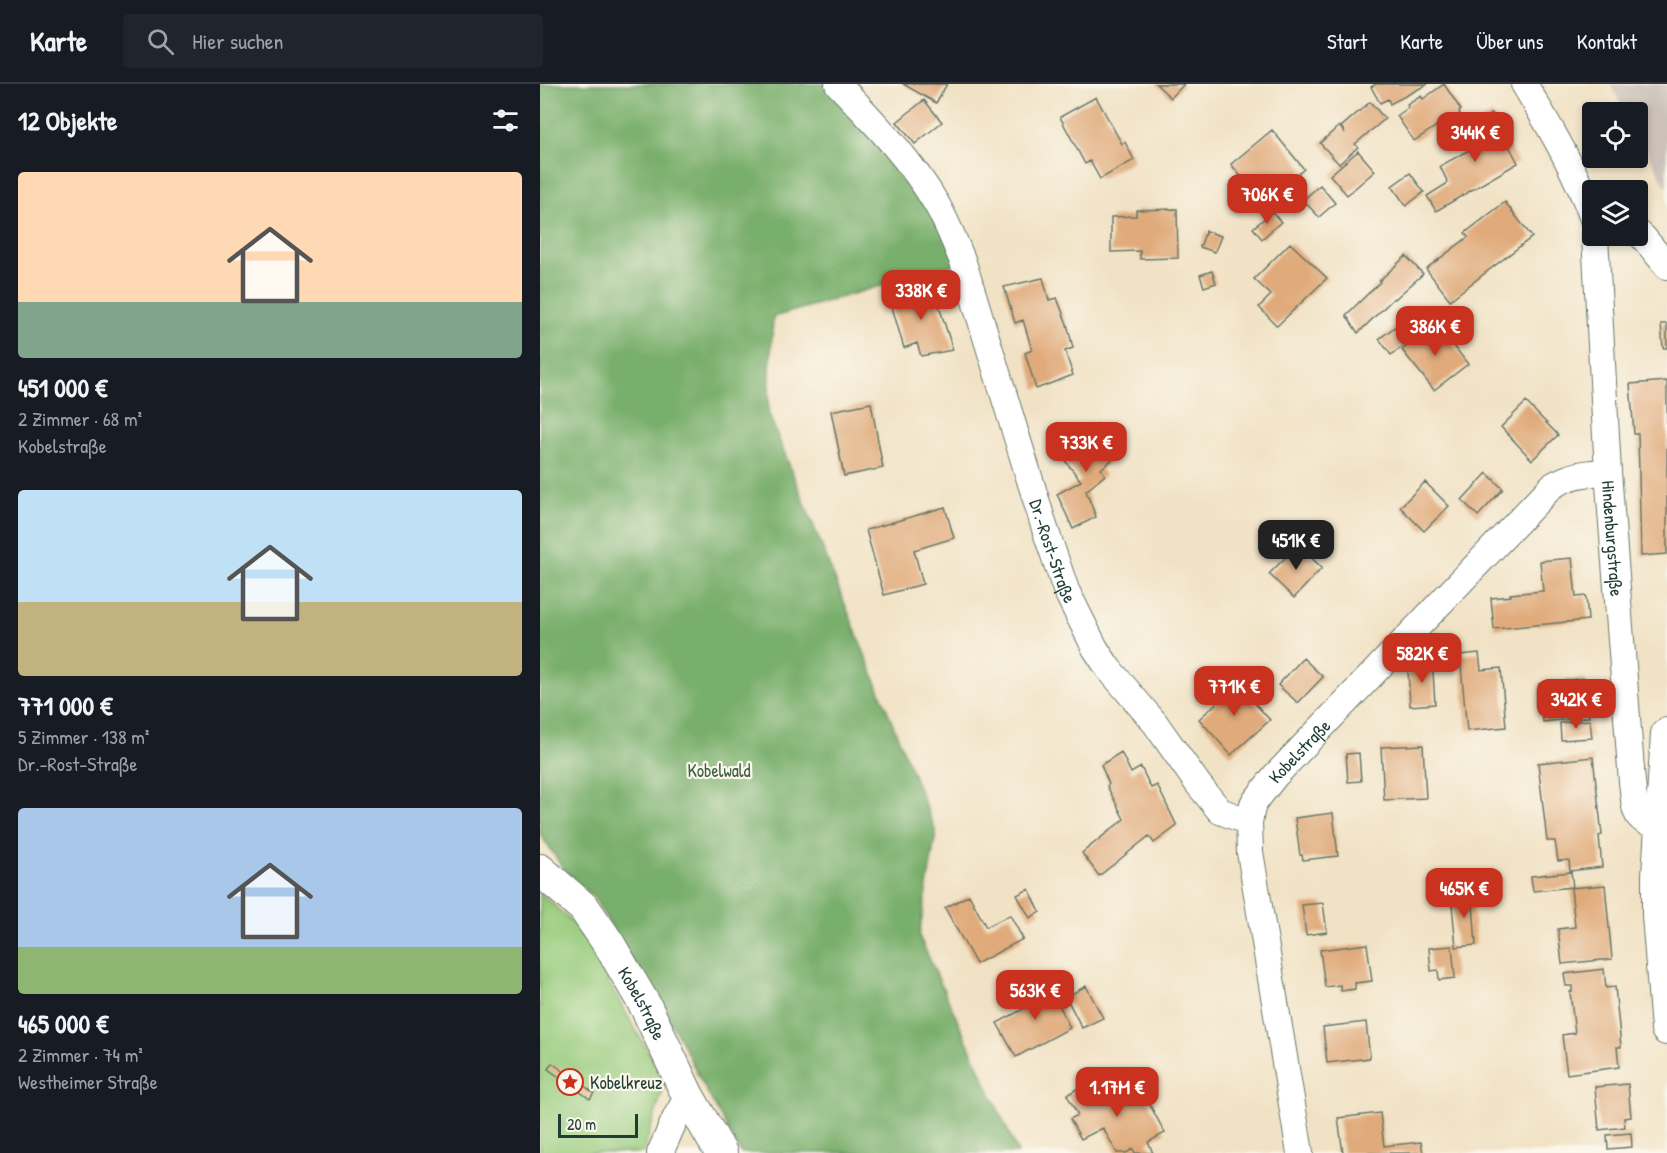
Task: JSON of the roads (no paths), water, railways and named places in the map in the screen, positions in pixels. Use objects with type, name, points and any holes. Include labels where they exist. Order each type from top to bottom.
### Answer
[{"type":"street","name":"Dr.-Rost-Straße","points":[[838,84],[919,176],[945,220],[963,262],[1044,529],[1066,590],[1095,648],[1108,668],[1155,723],[1220,811],[1249,822]]},
{"type":"street","points":[[1524,84],[1552,130],[1582,192]]},
{"type":"street","points":[[1648,243],[1667,266]]},
{"type":"street","name":"Hindenburgstraße","points":[[1595,246],[1608,472],[1632,782],[1639,818],[1647,824],[1664,824]]},
{"type":"street","name":"Kobelstraße","points":[[1300,1153],[1250,852],[1249,822],[1253,804],[1275,776],[1552,486],[1566,477],[1584,473],[1608,472]]},
{"type":"street","points":[[1667,734],[1664,824],[1658,875],[1658,915],[1667,1029]]},
{"type":"street","name":"Kobelstraße","points":[[540,870],[584,908],[609,944],[646,1007],[688,1096],[721,1153]]},
{"type":"street","points":[[660,1153],[688,1096]]},
{"type":"place","name":"Kobelkreuz","points":[[570,1082]]},
{"type":"park label","name":"Kobelwald","points":[[719,770]]}]
